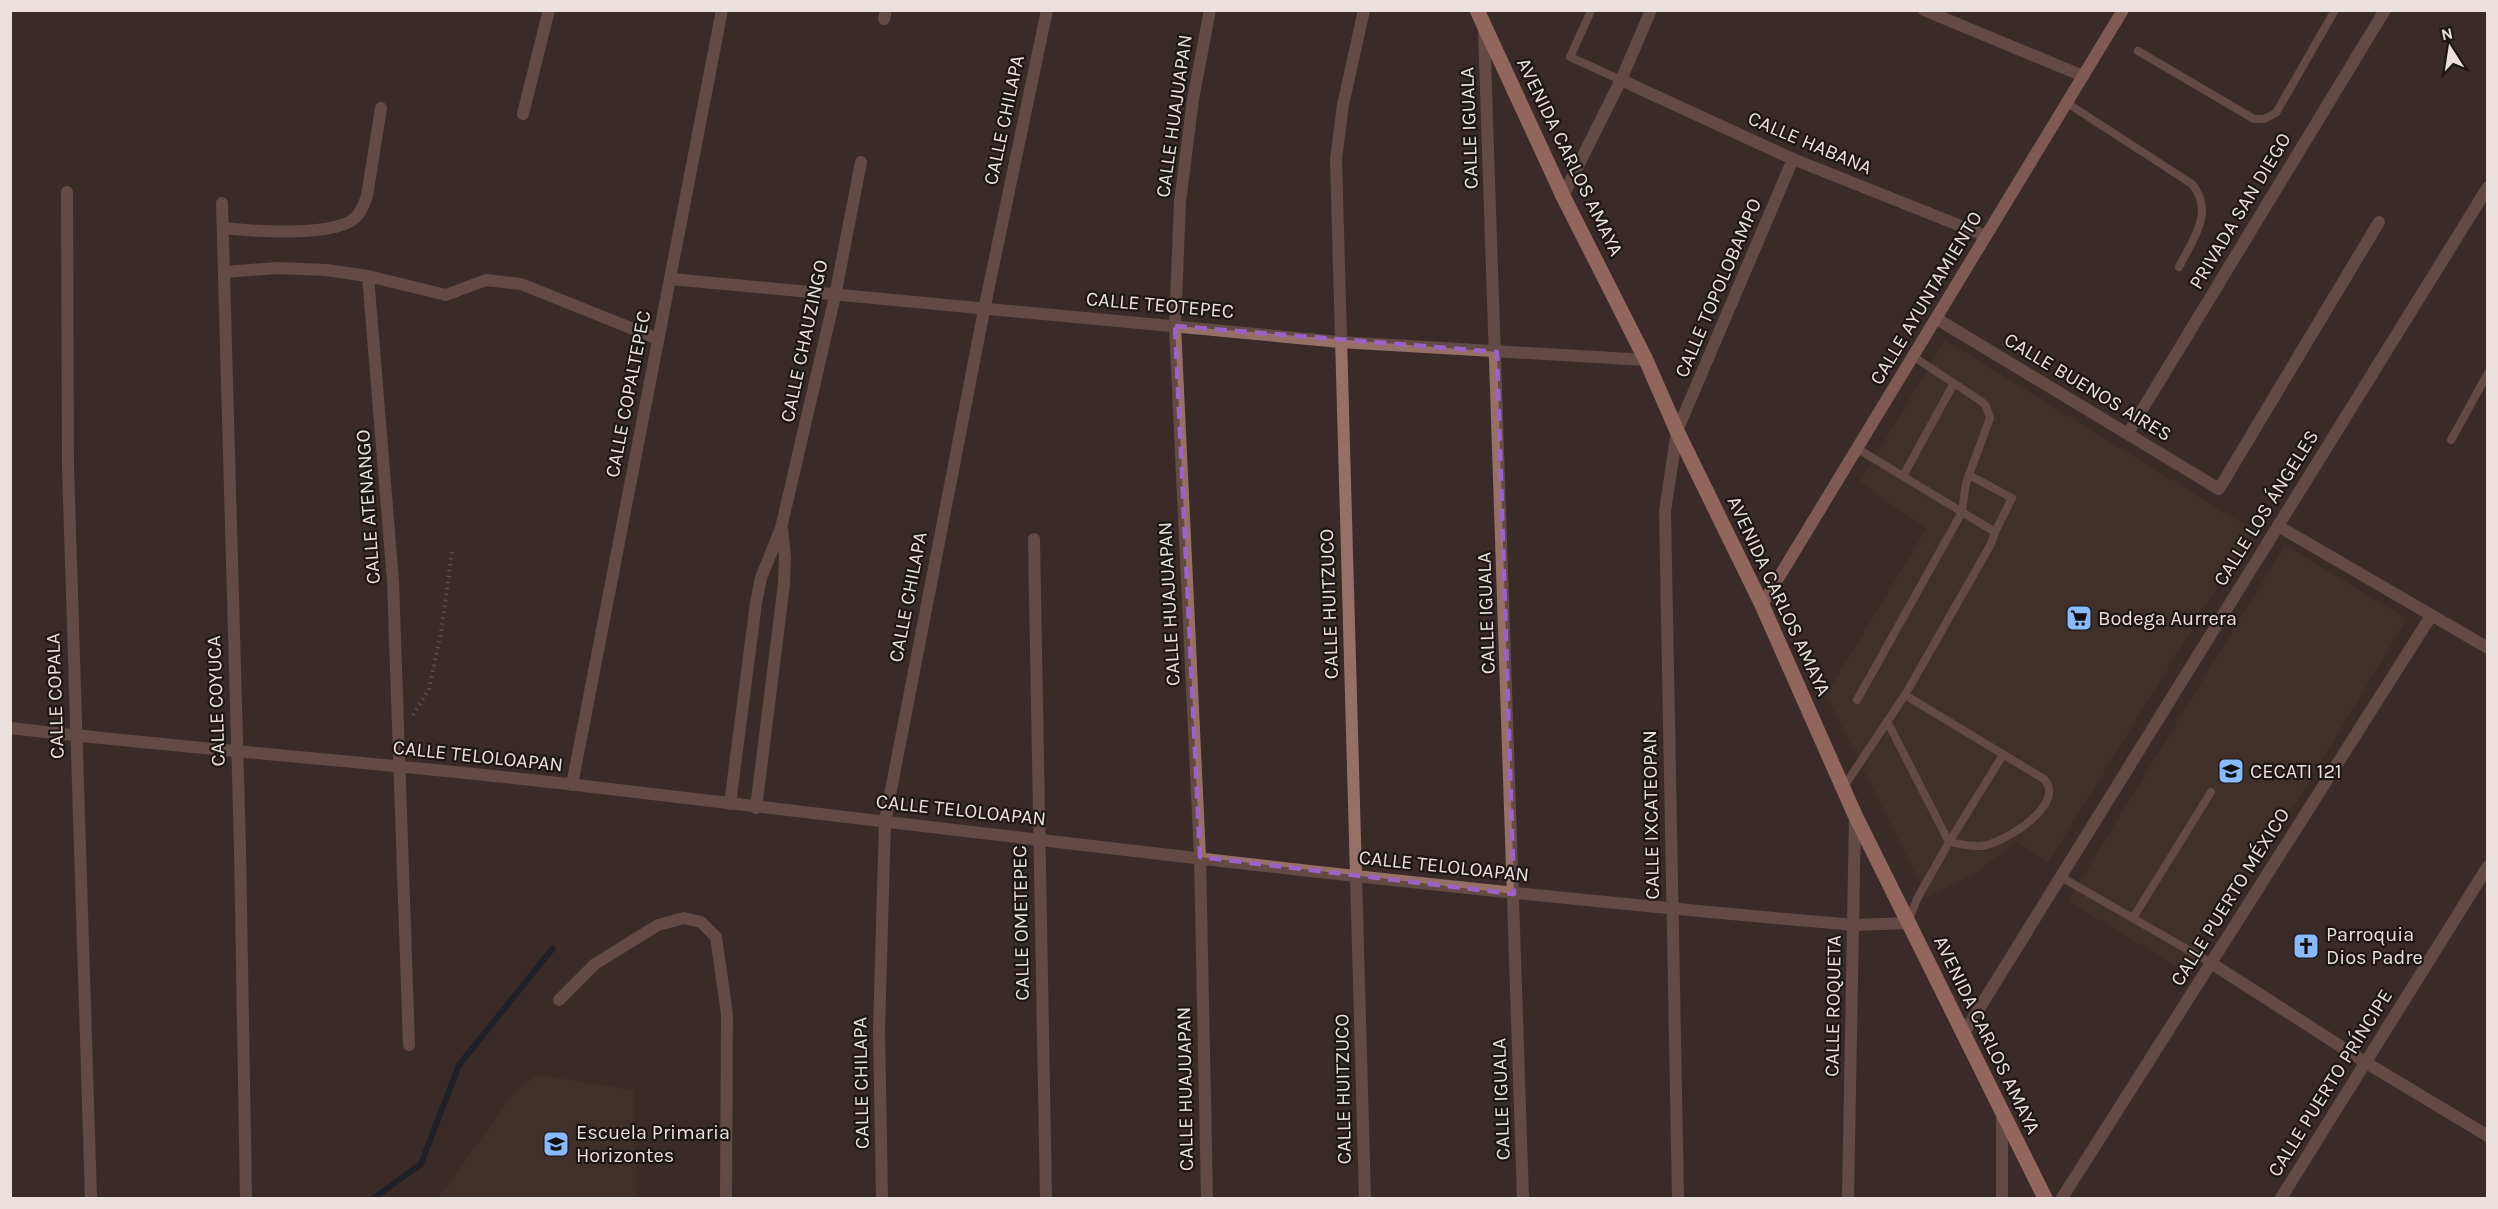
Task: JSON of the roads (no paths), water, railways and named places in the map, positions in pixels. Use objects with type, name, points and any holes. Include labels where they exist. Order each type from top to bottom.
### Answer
[{"type":"main road","name":"AVENIDA CARLOS AMAYA","points":[[1477,10],[1563,196],[1646,360],[1677,431],[1762,605],[1855,815],[1964,1033],[2002,1116],[2045,1198]]},
{"type":"main road","name":"CALLE AYUNTAMIENTO","points":[[1762,605],[2123,10]]},
{"type":"street","points":[[523,114],[549,10]]},
{"type":"street","name":"CALLE COPALTEPEC","points":[[572,785],[722,10]]},
{"type":"street","name":"CALLE CHILAPA","points":[[882,1198],[879,1029],[885,821],[984,310],[1047,10]]},
{"type":"street","name":"CALLE HUAJUAPAN","points":[[1207,1198],[1200,857],[1174,326],[1180,202],[1192,99],[1210,10]]},
{"type":"street","name":"CALLE HUITZUCO","points":[[1364,10],[1343,105],[1336,159],[1365,1198]]},
{"type":"street","points":[[1563,196],[1621,80],[1651,10]]},
{"type":"street","points":[[1924,10],[2083,76]]},
{"type":"street","name":"PRIVADA SAN DIEGO","points":[[2128,433],[2385,10]]},
{"type":"street","name":"CALLE IGUALA","points":[[1484,27],[1497,352],[1523,1198]]},
{"type":"street","name":"CALLE HABANA","points":[[1621,80],[1793,159],[1986,236]]},
{"type":"street","points":[[223,228],[280,232],[343,225],[357,217],[367,196],[381,108]]},
{"type":"street","name":"CALLE TOPOLOBAMPO","points":[[1677,431],[1793,159]]},
{"type":"street","name":"CALLE CHAUZINGO","points":[[730,804],[761,578],[782,528],[835,296],[861,162]]},
{"type":"street","name":"CALLE LOS ÁNGELES","points":[[1964,1033],[2487,187]]},
{"type":"street","name":"CALLE COPALA","points":[[67,192],[68,467],[91,1198]]},
{"type":"street","name":"CALLE COYUCA","points":[[222,203],[246,1198]]},
{"type":"street","name":"CALLE BUENOS AIRES","points":[[1937,319],[2219,489],[2379,222]]},
{"type":"street","points":[[224,272],[316,269],[368,276],[446,295],[486,280],[521,284],[658,339]]},
{"type":"street","name":"CALLE ATENANGO","points":[[368,276],[392,569],[401,767],[409,1045]]},
{"type":"street","name":"CALLE TEOTEPEC","points":[[671,279],[1340,342],[1646,360]]},
{"type":"street","name":"CALLE IXCATEOPAN","points":[[1677,431],[1665,511],[1664,548],[1678,1198]]},
{"type":"street","points":[[2278,526],[2487,648]]},
{"type":"street","name":"CALLE CHAUZINGO","points":[[756,808],[784,584],[785,557],[782,528]]},
{"type":"street","name":"CALLE OMETEPEC","points":[[1034,539],[1046,1198]]},
{"type":"street","name":"CALLE PUERTO MÉXICO","points":[[2062,1198],[2431,616]]},
{"type":"street","name":"CALLE TELOLOAPAN","points":[[10,728],[237,753],[572,785],[1514,894],[1855,925],[1908,923]]},
{"type":"street","name":"CALLE ROQUETA","points":[[1848,1198],[1855,925],[1855,815]]},
{"type":"street","name":"CALLE PUERTO PRÍNCIPE","points":[[2281,1198],[2487,866]]},
{"type":"street","points":[[559,1000],[595,964],[658,925],[684,918],[701,922],[716,937],[727,1014],[726,1198]]},
{"type":"street","points":[[2211,963],[2365,1062],[2487,1136]]},
{"type":"street","points":[[2002,1116],[2002,1198]]},
{"type":"lane","points":[[2138,51],[2254,119],[2264,119],[2276,113],[2335,10]]},
{"type":"lane","points":[[1590,13],[1570,55],[1571,59],[1621,80]]},
{"type":"lane","points":[[2067,103],[2198,190],[2203,202],[2204,216],[2180,267]]},
{"type":"lane","points":[[1857,700],[1962,512],[1969,475],[1988,425],[1989,412],[1981,401],[1914,357]]},
{"type":"lane","points":[[2451,440],[2487,374]]},
{"type":"lane","points":[[1903,476],[1954,383]]},
{"type":"lane","points":[[1858,449],[1995,532]]},
{"type":"lane","points":[[1843,788],[1905,695],[1991,544],[2012,498],[1969,475]]},
{"type":"lane","points":[[1905,695],[2049,785],[2048,800],[2018,831],[2000,841],[1984,846],[1949,842]]},
{"type":"lane","points":[[1887,722],[1949,842]]},
{"type":"lane","points":[[1908,923],[1917,899],[1949,842],[2003,755]]},
{"type":"lane","points":[[2133,918],[2211,792]]},
{"type":"lane","points":[[2061,877],[2211,963]]},
{"type":"waterway","points":[[374,1198],[421,1164],[459,1065],[553,948]]},
{"type":"place","name":"Bodega Aurrera","points":[[2079,618]]},
{"type":"place","name":"CECATI 121","points":[[2231,771]]},
{"type":"place","name":"Parroquia Dios Padre","points":[[2306,946]]},
{"type":"place","name":"Escuela Primaria Horizontes","points":[[556,1144]]}]
